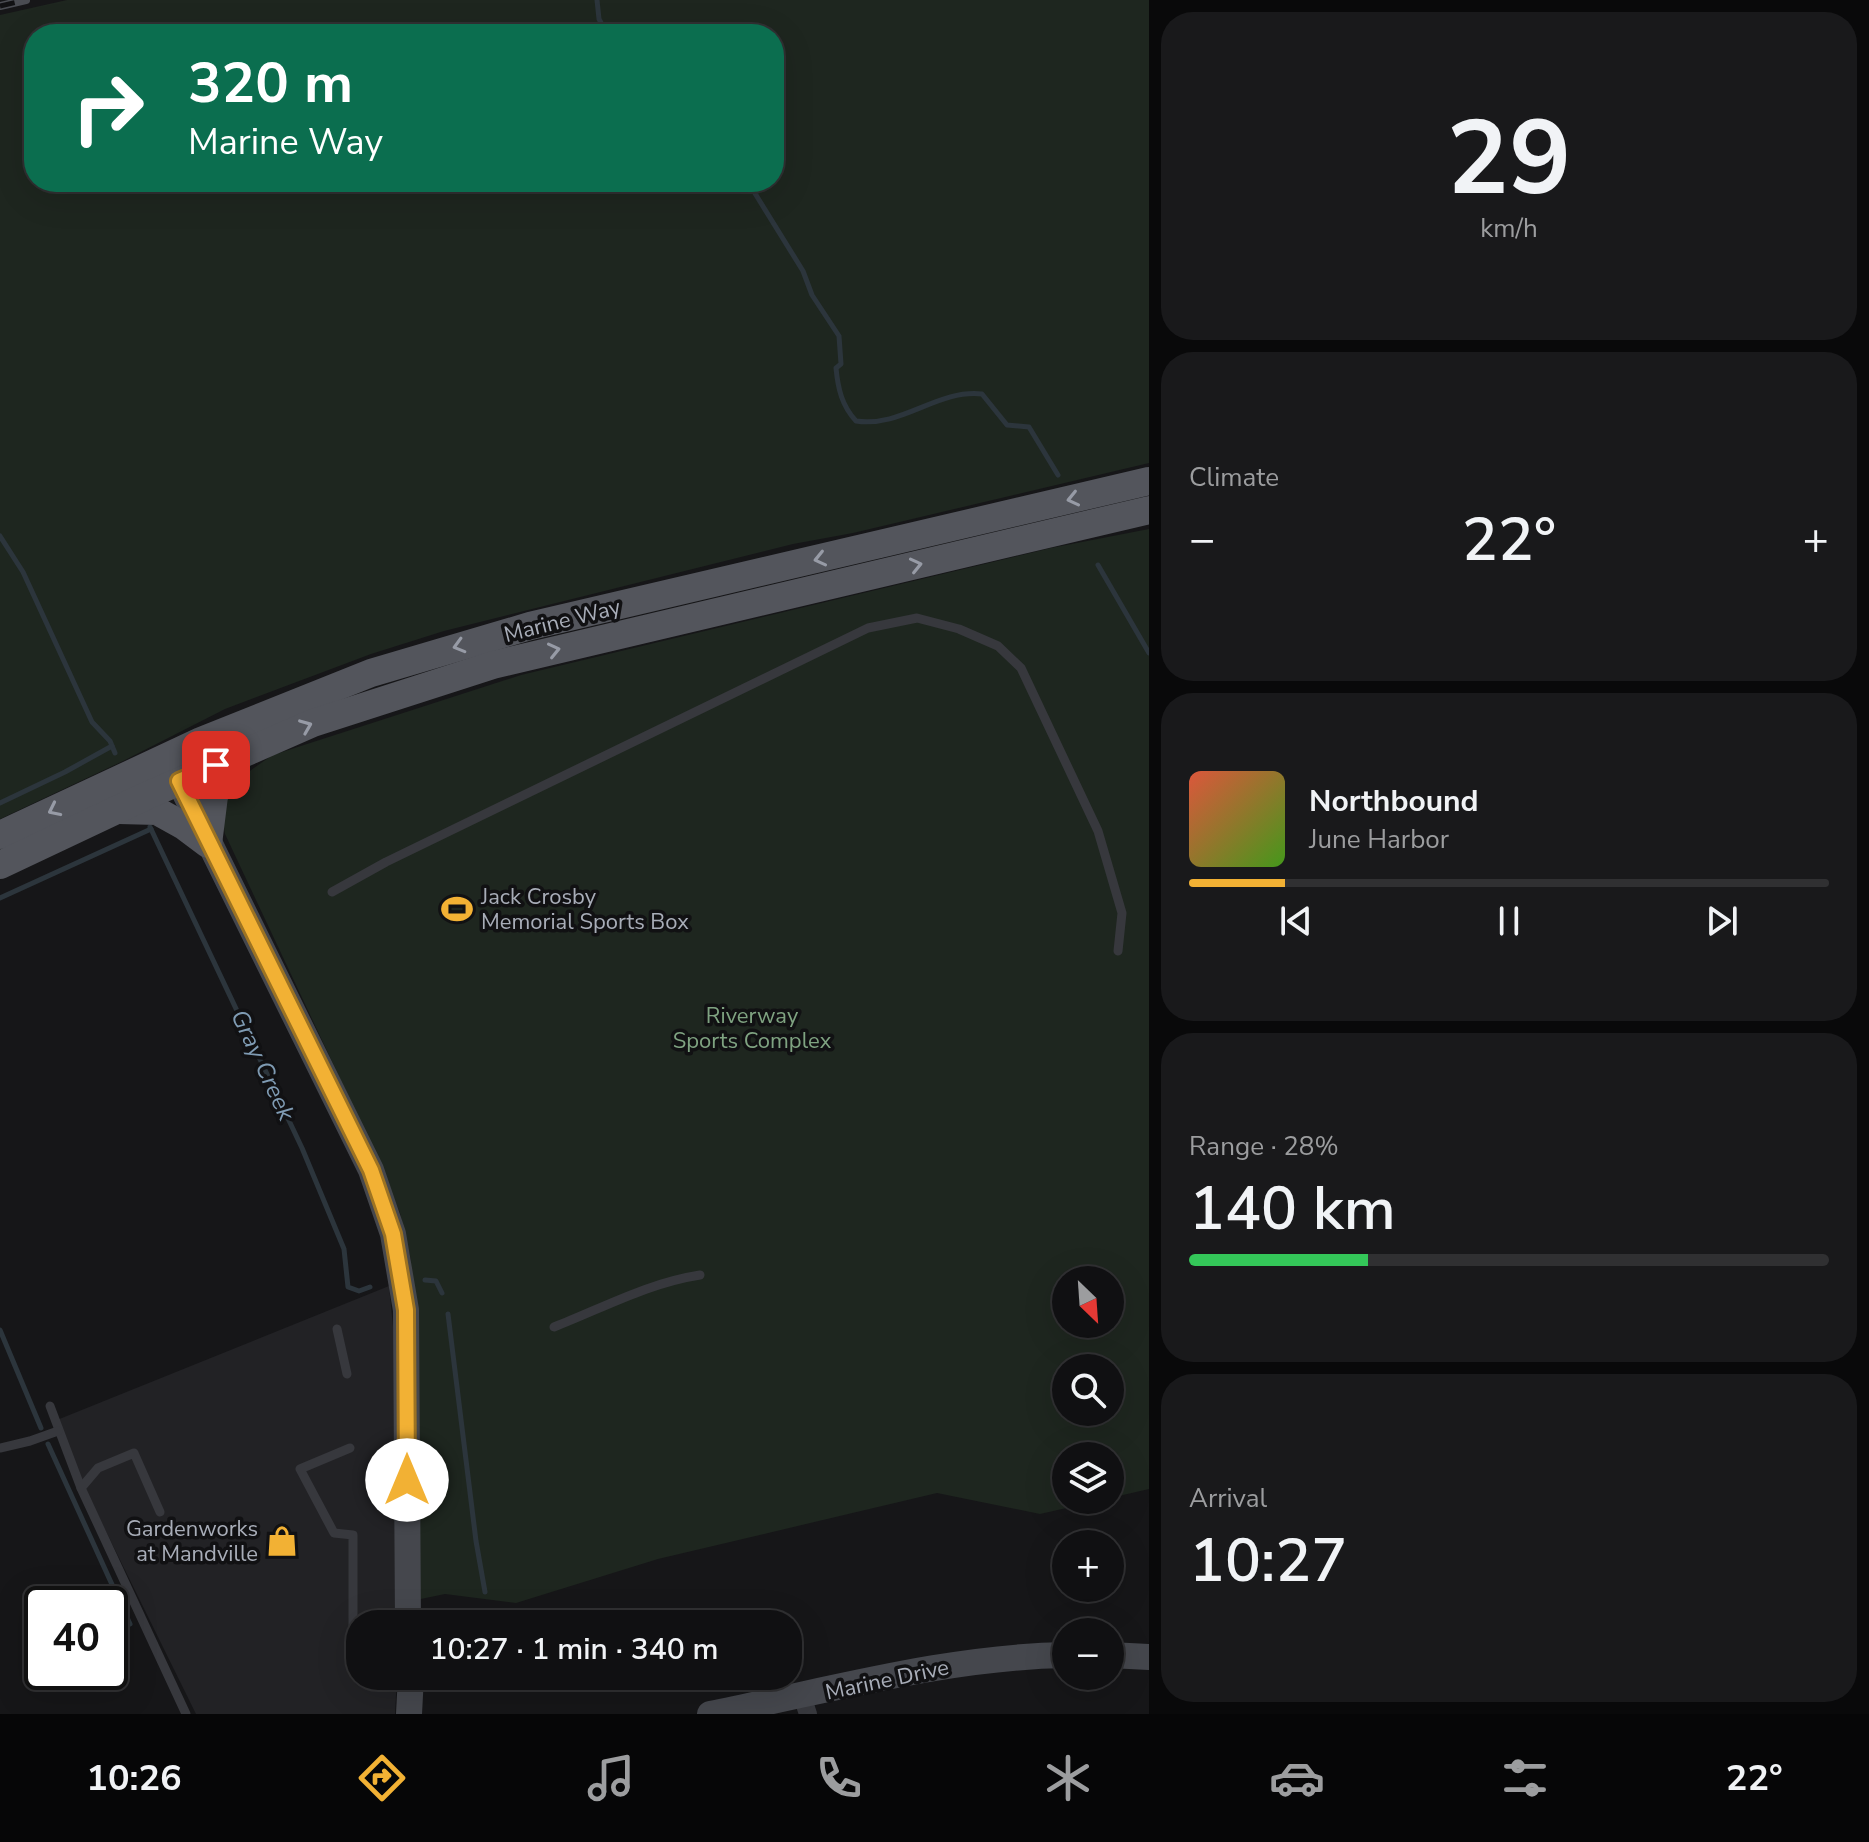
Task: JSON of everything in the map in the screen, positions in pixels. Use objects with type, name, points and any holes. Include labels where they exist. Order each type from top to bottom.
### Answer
[{"type":"main road","name":"Marine Way","points":[[0,865],[118,809],[246,721],[371,673],[530,626],[1149,481]]},
{"type":"main road","name":"Marine Way","points":[[0,835],[173,769],[234,756],[313,723],[493,665],[1149,510]]},
{"type":"main road","points":[[118,809],[157,811],[208,844],[214,796],[234,756]]},
{"type":"street","points":[[173,769],[371,1170],[393,1234],[406,1310],[408,1610]]},
{"type":"street","name":"Marine Drive","points":[[710,1714],[805,1705],[956,1664],[1052,1655]]},
{"type":"street","points":[[1124,1656],[1149,1657]]},
{"type":"street","points":[[409,1714],[410,1690]]},
{"type":"lane","points":[[332,892],[386,862],[868,628],[917,618],[959,629],[998,646],[1021,668],[1098,831],[1122,913],[1118,951]]},
{"type":"lane","points":[[554,1327],[621,1301],[645,1288],[700,1275]]},
{"type":"lane","points":[[337,1329],[347,1374]]},
{"type":"lane","points":[[50,1406],[81,1488],[186,1714]]},
{"type":"lane","points":[[0,1448],[58,1431]]},
{"type":"lane","points":[[350,1448],[300,1469],[334,1533],[353,1535],[353,1610]]},
{"type":"lane","points":[[81,1488],[98,1468],[134,1453],[160,1512]]},
{"type":"shaded area","points":[[389,1286],[395,1347],[398,1610],[346,1610],[346,1690],[396,1690],[395,1714],[196,1714],[52,1422]]},
{"type":"green space","points":[[67,0],[1149,0],[1149,463],[853,533],[793,544],[444,631],[371,654],[225,709],[0,819],[0,15]]},
{"type":"green space","name":"Riverway Sports Complex","points":[[1149,529],[1149,1489],[1124,1495],[1124,1442],[1052,1442],[1052,1511],[1040,1514],[937,1493],[658,1559],[516,1603],[445,1594],[416,1600],[411,1260],[400,1213],[376,1155],[225,834],[223,819],[228,796],[234,787],[273,755],[521,675],[1051,548]]},
{"type":"waterway","points":[[597,0],[602,24]]},
{"type":"waterway","points":[[754,192],[803,271],[812,295],[839,336],[841,364],[836,368],[838,383],[844,403],[856,421],[889,419],[950,397],[982,394],[1007,425],[1029,427],[1058,475]]},
{"type":"waterway","name":"Gray Creek","points":[[0,536],[23,572],[92,722],[110,741],[115,753]]},
{"type":"waterway","points":[[1098,565],[1149,653]]},
{"type":"waterway","points":[[0,803],[112,746]]},
{"type":"waterway","name":"Gray Creek","points":[[150,827],[302,1148],[344,1249],[348,1287],[359,1291],[370,1287]]},
{"type":"waterway","points":[[0,898],[151,829]]},
{"type":"waterway","name":"Gray Creek","points":[[425,1280],[436,1281],[442,1293]]},
{"type":"waterway","name":"Gray Creek","points":[[448,1314],[485,1592]]},
{"type":"waterway","points":[[0,1330],[41,1428]]},
{"type":"waterway","points":[[48,1444],[130,1624]]},
{"type":"railway","points":[[0,6],[26,0]]},
{"type":"place","name":"Jack Crosby Memorial Sports Box","points":[[457,909]]},
{"type":"place","name":"Gardenworks at Mandville","points":[[282,1541]]},
{"type":"route","points":[[216,765],[179,781],[371,1170],[393,1234],[406,1310],[407,1480]]}]
